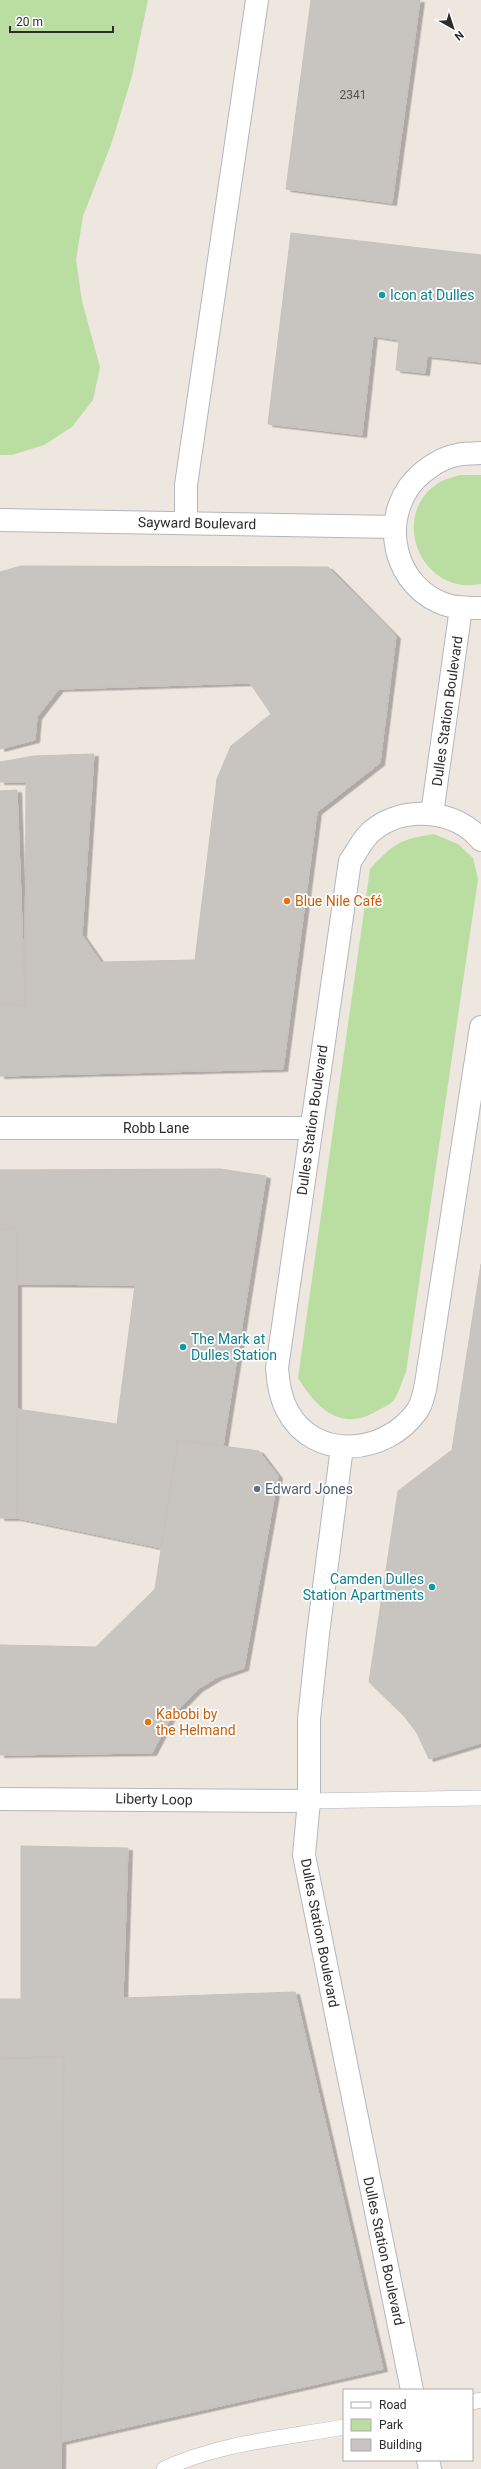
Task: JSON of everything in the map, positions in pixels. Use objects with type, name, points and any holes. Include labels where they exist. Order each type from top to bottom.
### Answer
[{"type":"street","points":[[186,522],[186,485],[257,0]]},
{"type":"street","points":[[471,608],[439,602],[420,589],[405,572],[396,550],[394,527],[400,502],[412,481],[422,472],[432,464],[456,455],[481,453]]},
{"type":"street","name":"Sayward Boulevard","points":[[0,520],[186,522],[394,527]]},
{"type":"street","name":"Dulles Station Boulevard","points":[[432,814],[471,608]]},
{"type":"street","name":"Dulles Station Boulevard","points":[[481,840],[474,832],[442,816],[415,813],[396,818],[372,831],[350,861],[277,1368],[278,1385],[287,1410],[304,1430],[317,1438],[342,1447],[368,1446],[401,1429],[418,1409],[430,1358],[472,1142],[481,1027]]},
{"type":"street","name":"Robb Lane","points":[[0,1128],[311,1128]]},
{"type":"street","name":"Dulles Station Boulevard","points":[[342,1447],[310,1712],[309,1801],[304,1855],[412,2389]]},
{"type":"street","name":"Liberty Loop","points":[[0,1799],[309,1801]]},
{"type":"lane","points":[[309,1801],[481,1798]]},
{"type":"lane","points":[[164,2469],[184,2459],[212,2450],[343,2427]]},
{"type":"green space","points":[[0,0],[148,0],[132,76],[112,142],[83,216],[76,260],[82,301],[100,367],[93,400],[72,427],[44,445],[12,455],[0,455]]},
{"type":"green space","points":[[460,475],[481,475],[481,584],[459,584],[441,577],[427,565],[418,548],[414,530],[416,511],[425,495],[442,481]]},
{"type":"green space","points":[[434,834],[458,844],[473,858],[478,879],[406,1372],[396,1397],[390,1404],[362,1417],[351,1419],[340,1418],[321,1407],[305,1389],[298,1378],[370,869],[391,848],[398,844],[413,838]]},
{"type":"building","points":[[311,0],[420,0],[392,203],[286,189]]},
{"type":"building","name":"Icon at Dulles","points":[[291,233],[481,255],[481,362],[427,356],[425,373],[396,370],[399,340],[373,336],[362,435],[268,424]]},
{"type":"building","points":[[21,566],[328,567],[396,636],[380,763],[317,812],[283,1069],[0,1076],[0,1004],[25,1005],[26,782],[0,782],[0,762],[34,756],[94,754],[82,935],[101,962],[195,960],[217,779],[231,746],[271,714],[250,683],[59,689],[37,717],[35,740],[0,749],[0,572]]},
{"type":"building","points":[[17,790],[25,1005],[0,1004],[0,791]]},
{"type":"building","name":"The Mark at Dulles Station","points":[[220,1169],[266,1176],[223,1446],[178,1440],[161,1548],[17,1518],[17,1409],[117,1424],[135,1285],[17,1284],[17,1228],[0,1229],[0,1170]]},
{"type":"building","points":[[17,1228],[17,1518],[0,1518],[0,1229]]},
{"type":"building","name":"Camden Dulles Station Apartments","points":[[481,1264],[481,1743],[429,1759],[417,1733],[405,1717],[369,1682],[398,1491],[452,1450]]},
{"type":"building","points":[[178,1440],[259,1451],[278,1476],[244,1668],[218,1677],[198,1689],[171,1717],[152,1753],[0,1755],[0,1645],[96,1647],[155,1589]]},
{"type":"building","points":[[21,1846],[128,1848],[123,1998],[295,1992],[383,2369],[61,2442],[64,2057],[0,2058],[0,1999],[21,1999]]},
{"type":"building","points":[[64,2057],[61,2469],[0,2469],[0,2058]]},
{"type":"place","name":"Icon at Dulles","points":[[382,295]]},
{"type":"place","name":"Blue Nile Café","points":[[287,901]]},
{"type":"place","name":"The Mark at Dulles Station","points":[[183,1347]]},
{"type":"place","name":"Edward Jones","points":[[257,1489]]},
{"type":"place","name":"Camden Dulles Station Apartments","points":[[432,1587]]},
{"type":"place","name":"Kabobi by the Helmand","points":[[148,1722]]}]
